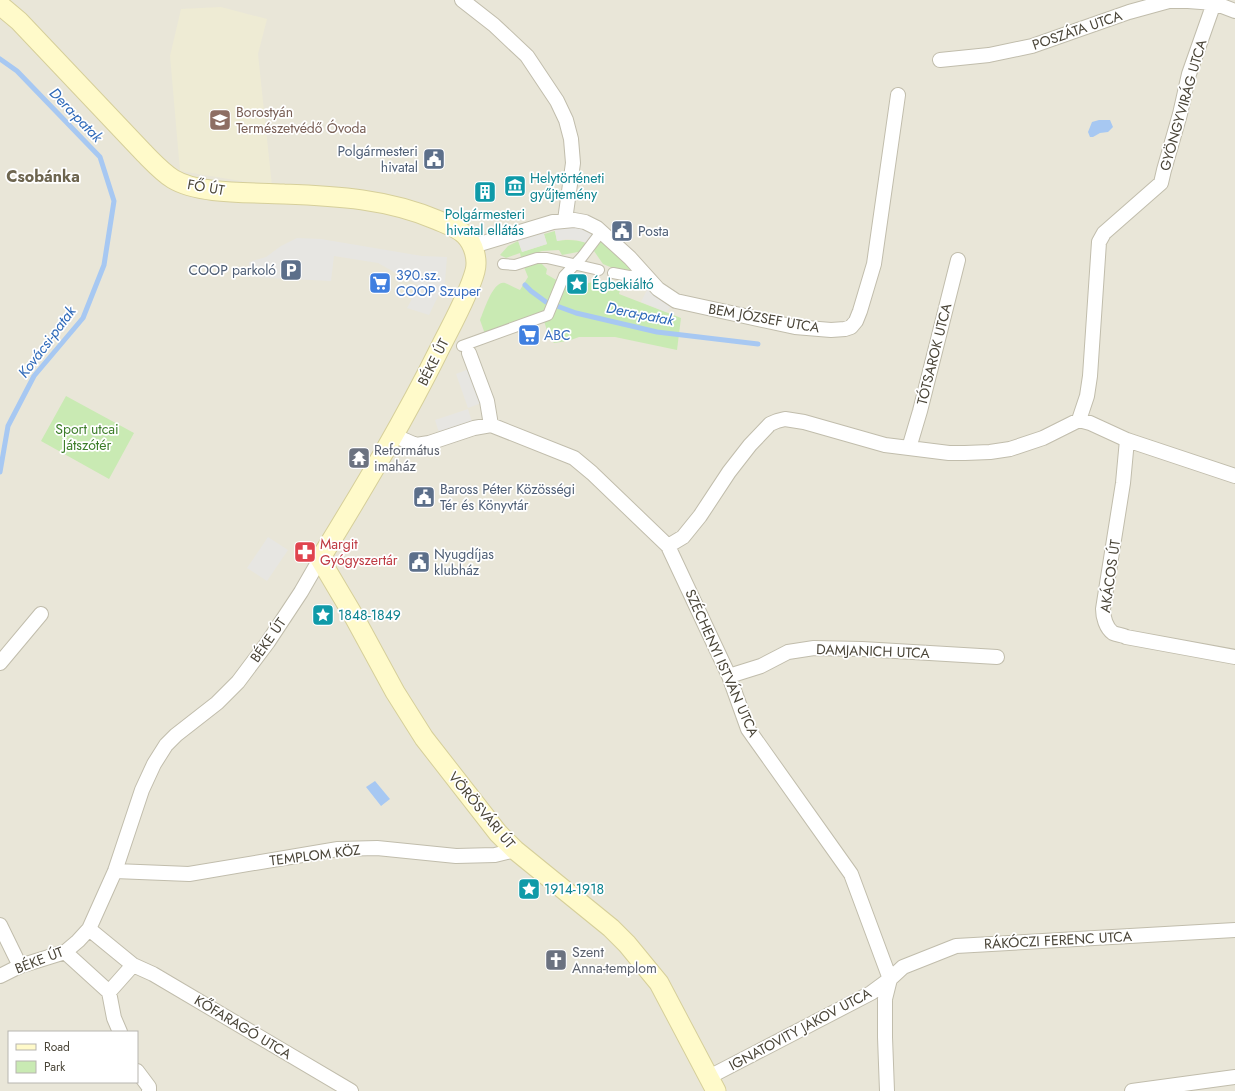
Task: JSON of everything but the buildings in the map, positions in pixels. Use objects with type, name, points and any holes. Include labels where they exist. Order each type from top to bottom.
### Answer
[{"type":"main road","name":"FŐ ÚT","points":[[0,4],[19,21],[144,153],[162,171],[174,180],[186,185],[211,190],[334,196],[374,201],[418,212],[442,222],[465,235],[473,246]]},
{"type":"main road","name":"BÉKE ÚT","points":[[320,559],[419,389],[448,332],[468,291],[475,270],[473,246]]},
{"type":"main road","name":"VÖRÖSVÁRI ÚT","points":[[320,559],[352,613],[395,692],[424,738],[498,833],[515,850],[592,912],[627,944],[659,983],[712,1084]]},
{"type":"street","points":[[462,0],[494,25],[527,56],[557,101],[572,139],[573,163],[565,220]]},
{"type":"street","name":"POSZÁTA UTCA","points":[[940,60],[989,55],[1032,46],[1129,12],[1169,2],[1188,1],[1214,3],[1235,11]]},
{"type":"street","name":"GYÖNGYVIRÁG UTCA","points":[[1079,420],[1087,396],[1090,376],[1099,242],[1104,233],[1162,183],[1189,74],[1214,3]]},
{"type":"street","name":"BEM JÓZSEF UTCA","points":[[473,246],[541,225],[565,220],[585,222],[601,232],[630,258],[661,292],[676,301],[692,306],[795,327],[832,330],[851,327],[856,321],[860,311],[874,264],[898,95]]},
{"type":"street","points":[[465,350],[548,315],[564,276],[575,265],[601,232]]},
{"type":"street","points":[[503,264],[515,265],[541,258],[599,270]]},
{"type":"street","name":"TÓTSAROK UTCA","points":[[909,448],[913,430],[920,411],[958,260]]},
{"type":"street","points":[[614,273],[629,276],[645,275]]},
{"type":"street","points":[[393,435],[416,445],[429,443],[474,428],[491,425],[487,401],[465,350],[448,332]]},
{"type":"street","points":[[668,546],[683,537],[700,516],[741,455],[770,424],[777,421],[793,419],[838,430],[871,442],[949,453],[990,452],[1010,449],[1043,438],[1079,420],[1090,423],[1127,440],[1235,476]]},
{"type":"street","name":"SZÉCHENYI ISTVÁN UTCA","points":[[491,425],[574,458],[592,473],[668,546],[729,676],[748,729],[851,874],[890,979]]},
{"type":"street","name":"AKÁCOS ÚT","points":[[1127,440],[1122,491],[1102,609],[1106,624],[1113,632],[1126,637],[1235,657]]},
{"type":"street","name":"BÉKE ÚT","points":[[0,976],[20,966],[64,952],[78,941],[89,929],[115,871],[142,790],[154,764],[166,745],[176,735],[217,703],[238,682],[268,642],[301,592],[320,559]]},
{"type":"street","points":[[0,663],[40,614]]},
{"type":"street","name":"DAMJANICH UTCA","points":[[729,676],[761,666],[788,652],[814,648],[997,656]]},
{"type":"street","name":"TEMPLOM KÖZ","points":[[115,871],[189,874],[338,849],[377,848],[456,856],[495,854],[515,850]]},
{"type":"street","points":[[0,925],[20,966]]},
{"type":"street","name":"KŐFARAGÓ UTCA","points":[[89,929],[133,966],[153,974],[351,1091]]},
{"type":"street","name":"RÁKÓCZI FERENC UTCA","points":[[890,979],[903,967],[956,946],[1235,930]]},
{"type":"street","points":[[64,952],[109,992],[114,1018],[120,1031]]},
{"type":"street","points":[[109,992],[133,966]]},
{"type":"street","points":[[887,1091],[885,999],[890,979]]},
{"type":"street","name":"IGNATOVITY JAKOV UTCA","points":[[712,1084],[728,1066],[871,993],[890,979]]},
{"type":"street","points":[[138,1072],[149,1087],[149,1091]]},
{"type":"street","points":[[1132,1091],[1235,1077]]},
{"type":"shaded area","points":[[0,0],[1235,0],[1235,1091],[0,1091]]},
{"type":"shaded area","name":"Borostyán Természetvédő Óvoda","points":[[221,7],[267,19],[258,54],[272,186],[180,171],[170,56],[181,9]]},
{"type":"shaded area","points":[[553,222],[597,228],[587,243],[567,239],[557,241]]},
{"type":"shaded area","points":[[541,225],[547,244],[522,252],[516,233]]},
{"type":"shaded area","name":"COOP parkoló","points":[[297,238],[321,239],[422,256],[447,257],[445,282],[429,315],[407,308],[419,286],[378,263],[334,256],[331,281],[249,277],[249,262],[266,257],[281,246]]},
{"type":"shaded area","points":[[651,282],[676,301],[666,312],[641,302]]},
{"type":"shaded area","points":[[474,367],[487,401],[468,408],[456,374]]},
{"type":"shaded area","points":[[468,409],[474,428],[441,439],[435,420]]},
{"type":"shaded area","points":[[268,537],[288,550],[267,581],[247,568]]},
{"type":"green space","points":[[555,231],[557,241],[573,240],[587,243],[583,251],[562,255],[559,250],[542,251],[521,258],[520,253],[506,258],[500,255],[508,246],[518,241],[522,252],[547,244],[544,234]]},
{"type":"green space","points":[[602,239],[648,286],[647,288],[613,275],[615,269],[603,264],[594,251]]},
{"type":"green space","points":[[540,262],[547,269],[546,274],[558,281],[549,310],[485,334],[480,320],[493,291],[501,283],[505,283],[520,290],[528,277],[524,267]]},
{"type":"green space","points":[[581,281],[583,284],[593,282],[607,287],[608,285],[620,290],[619,294],[681,318],[677,350],[615,337],[579,337],[568,341],[554,343],[549,337],[544,321],[564,284]]},
{"type":"green space","name":"Sport utcai Játszótér","points":[[66,396],[134,433],[109,479],[41,441]]},
{"type":"water","points":[[1099,120],[1110,120],[1113,127],[1108,132],[1090,137],[1088,132],[1092,122]]},
{"type":"water","points":[[375,781],[390,799],[381,806],[366,787]]},
{"type":"waterway","name":"Kovácsi-patak","points":[[0,59],[17,71],[100,157],[114,201],[104,265],[83,318],[34,376],[8,426],[0,472]]},
{"type":"waterway","name":"Dera-patak","points":[[525,285],[546,302],[576,313],[657,332],[758,344]]},
{"type":"place","name":"Borostyán Természetvédő Óvoda","points":[[220,120]]},
{"type":"place","name":"Polgármesteri hivatal","points":[[434,159]]},
{"type":"place","name":"Helytörténeti gyűjtemény","points":[[515,186]]},
{"type":"place","name":"Polgármesteri hivatal ellátás","points":[[485,192]]},
{"type":"place","name":"Posta","points":[[622,231]]},
{"type":"place","name":"COOP parkoló","points":[[291,270]]},
{"type":"place","name":"390.sz. COOP Szuper","points":[[380,283]]},
{"type":"place","name":"Égbekiáltó","points":[[577,284]]},
{"type":"place","name":"ABC","points":[[529,335]]},
{"type":"place","name":"Református imaház","points":[[359,458]]},
{"type":"place","name":"Baross Péter Közösségi Tér és Könyvtár","points":[[424,497]]},
{"type":"place","name":"Margit Gyógyszertár","points":[[305,552]]},
{"type":"place","name":"Nyugdíjas klubház","points":[[419,562]]},
{"type":"place","name":"1848-1849","points":[[323,615]]},
{"type":"place","name":"1914-1918","points":[[529,889]]},
{"type":"place","name":"Szent Anna-templom","points":[[556,960]]},
{"type":"district","name":"Csobánka","points":[[43,176]]}]
